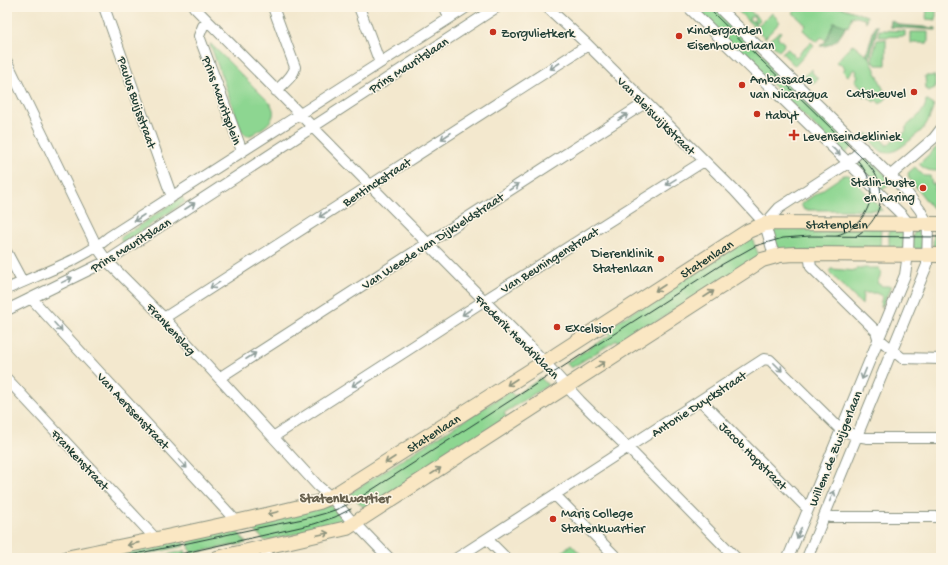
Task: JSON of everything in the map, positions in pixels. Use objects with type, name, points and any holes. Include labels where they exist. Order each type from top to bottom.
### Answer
[{"type":"street","name":"Paulus Buijsstraat","points":[[104,7],[172,196]]},
{"type":"street","name":"Prins Mauritsplein","points":[[194,7],[208,21],[276,91],[300,114],[242,151],[199,36],[203,26],[208,21]]},
{"type":"street","points":[[273,7],[295,67],[295,71],[292,75],[276,91]]},
{"type":"street","points":[[359,7],[380,63]]},
{"type":"street","points":[[445,7],[449,18]]},
{"type":"street","name":"Prins Mauritslaan","points":[[300,114],[467,7]]},
{"type":"street","name":"Prins Mauritslaan","points":[[7,310],[106,261],[497,7]]},
{"type":"street","name":"Van Bleiswijkstraat","points":[[547,7],[588,45],[734,190],[765,224]]},
{"type":"street","points":[[688,7],[901,214],[909,224],[908,254],[905,275],[878,338]]},
{"type":"street","points":[[718,7],[891,175],[905,190],[920,210],[934,224],[934,255],[927,265],[893,349]]},
{"type":"street","name":"Bentinckstraat","points":[[164,318],[588,45]]},
{"type":"street","name":"Frankenslag","points":[[7,62],[97,247],[106,261],[164,318],[318,486],[331,497],[354,524],[360,528],[390,558]]},
{"type":"street","name":"Van Weede van Dijkveldstraat","points":[[219,378],[645,103]]},
{"type":"street","name":"Frederik Hendriklaan","points":[[300,114],[545,362],[580,401],[736,558]]},
{"type":"street","points":[[891,175],[934,138],[941,129]]},
{"type":"street","points":[[774,256],[765,224],[779,208],[848,163],[863,148]]},
{"type":"street","name":"Prins Mauritslaan","points":[[7,288],[36,277],[97,247],[109,237],[242,151]]},
{"type":"street","name":"Van Beuningenstraat","points":[[273,437],[704,161]]},
{"type":"street","name":"Statenplein","points":[[765,224],[934,224]]},
{"type":"street","name":"Statenlaan","points":[[67,558],[155,538],[237,522],[319,502],[331,497],[545,362],[748,231],[765,224]]},
{"type":"street","points":[[7,253],[22,282]]},
{"type":"street","points":[[217,558],[266,553],[337,531],[354,524],[762,260],[774,256],[809,254],[934,255]]},
{"type":"street","points":[[809,254],[811,267],[876,331],[878,338],[902,358],[941,359]]},
{"type":"street","name":"Van Aerssenstraat","points":[[31,298],[237,522]]},
{"type":"street","name":"Willem de Zwijgerlaan","points":[[788,558],[878,338]]},
{"type":"street","name":"Willem de Zwijgerlaan","points":[[807,558],[893,349]]},
{"type":"street","name":"Antonie Duyckstraat","points":[[457,558],[764,359],[770,360],[841,430],[857,436],[868,438],[941,438]]},
{"type":"street","name":"Frankenstraat","points":[[7,379],[155,538]]},
{"type":"street","name":"Jacob Hopstraat","points":[[701,401],[808,509]]},
{"type":"street","points":[[555,495],[616,558]]},
{"type":"street","points":[[824,516],[941,518]]},
{"type":"street","points":[[487,539],[506,558]]},
{"type":"green space","points":[[693,7],[715,7],[855,144],[844,155]]},
{"type":"green space","points":[[738,7],[746,7],[760,20],[757,23],[754,21],[755,17],[750,17],[749,20],[756,24],[754,27],[736,9]]},
{"type":"green space","points":[[795,7],[840,7],[867,16],[866,22],[865,19],[852,16],[848,27],[834,22],[826,41],[822,37],[816,42],[803,30],[806,25],[793,13],[797,9]]},
{"type":"green space","points":[[927,7],[936,7],[936,20],[926,19]]},
{"type":"green space","points":[[772,13],[780,22],[765,38],[755,28]]},
{"type":"green space","points":[[891,20],[900,25],[936,28],[936,30],[890,27]]},
{"type":"green space","points":[[834,22],[846,26],[844,30],[833,43],[820,46],[826,41]]},
{"type":"green space","points":[[875,26],[878,26],[870,58],[866,55]]},
{"type":"green space","points":[[879,30],[905,31],[905,36],[878,37]]},
{"type":"green space","points":[[780,31],[781,32],[778,38],[784,43],[783,47],[779,51],[768,41]]},
{"type":"green space","points":[[911,32],[928,32],[928,43],[911,43]]},
{"type":"green space","points":[[886,39],[886,65],[876,65],[872,59],[877,40]]},
{"type":"green space","points":[[811,42],[814,45],[795,66],[782,53],[788,49],[796,57]]},
{"type":"green space","points":[[210,44],[272,106],[273,114],[271,120],[253,134],[247,136],[242,132]]},
{"type":"green space","points":[[853,44],[870,58],[887,98],[880,104],[876,100],[874,102],[867,96],[865,98],[862,95],[863,93],[860,89],[862,87],[855,81],[858,76],[856,73],[857,71],[854,69],[848,76],[843,71],[845,68],[840,63],[838,64],[836,62]]},
{"type":"green space","points":[[812,69],[812,72],[818,79],[812,84],[804,76]]},
{"type":"green space","points":[[925,76],[935,76],[935,88],[928,91],[926,89]]},
{"type":"green space","points":[[926,100],[934,105],[926,125],[902,147],[886,153],[881,151],[865,135],[867,133],[871,136],[874,133],[886,145],[888,145],[899,134],[903,134],[906,131],[906,127],[922,112]]},
{"type":"green space","points":[[940,144],[941,171],[929,170],[919,164]]},
{"type":"green space","points":[[863,157],[869,158],[892,181],[882,191],[857,167],[858,161]]},
{"type":"green space","points":[[915,167],[924,176],[930,176],[932,184],[935,184],[935,193],[941,193],[941,210],[931,207],[909,178],[908,173]]},
{"type":"green space","points":[[844,175],[849,175],[883,210],[804,210],[801,204]]},
{"type":"green space","points":[[182,197],[185,202],[123,243],[120,238],[135,228],[136,229]]},
{"type":"green space","points":[[881,226],[880,252],[778,251],[772,231],[772,228]]},
{"type":"green space","points":[[889,226],[904,230],[904,250],[889,253]]},
{"type":"green space","points":[[941,227],[941,252],[933,247],[934,229]]},
{"type":"green space","points":[[917,229],[923,231],[922,249],[914,249],[913,246],[913,236]]},
{"type":"green space","points":[[751,236],[759,256],[620,345],[617,340],[571,368],[566,363],[610,335],[606,329]]},
{"type":"green space","points":[[857,268],[879,268],[881,274],[877,283],[882,286],[891,286],[882,307],[880,307],[882,296],[876,293],[863,293],[862,305],[829,272],[831,269],[856,271]]},
{"type":"green space","points":[[541,378],[548,385],[504,413],[507,418],[366,510],[350,493],[510,391],[514,396]]},
{"type":"green space","points":[[330,504],[345,522],[265,541],[248,524]]},
{"type":"green space","points":[[234,527],[246,543],[191,553],[187,537]]},
{"type":"green space","points":[[182,538],[184,546],[129,558],[92,558],[134,549],[135,551],[141,550],[141,547]]},
{"type":"green space","points":[[571,544],[584,558],[568,558],[562,552]]},
{"type":"green space","points":[[185,550],[187,558],[151,558],[184,551]]},
{"type":"tram line","points":[[707,7],[873,170],[881,190],[879,206],[873,220],[856,236]]},
{"type":"tram line","points":[[837,235],[852,228],[864,216],[868,208],[871,192],[870,184],[866,172],[858,161]]},
{"type":"tram line","points":[[115,558],[324,514],[346,505],[721,265],[755,246],[783,238],[810,236],[941,237]]},
{"type":"tram line","points":[[162,558],[314,524],[335,517],[351,509]]},
{"type":"place","name":"Zorgvlietkerk","points":[[493,32]]},
{"type":"place","name":"Kindergarden Eisenhowerlaan","points":[[679,36]]},
{"type":"place","name":"Ambassade van Nicaragua","points":[[742,85]]},
{"type":"place","name":"Catsheuvel","points":[[914,92]]},
{"type":"place","name":"Habyt","points":[[757,114]]},
{"type":"place","name":"Levenseindekliniek","points":[[794,135]]},
{"type":"place","name":"Stalin-buste en haring","points":[[923,188]]},
{"type":"place","name":"Dierenklinik Statenlaan","points":[[661,259]]},
{"type":"place","name":"Excelsior","points":[[557,327]]},
{"type":"place","name":"Maris College Statenkwartier","points":[[553,519]]},
{"type":"district","name":"Statenkwartier","points":[[345,497]]}]
